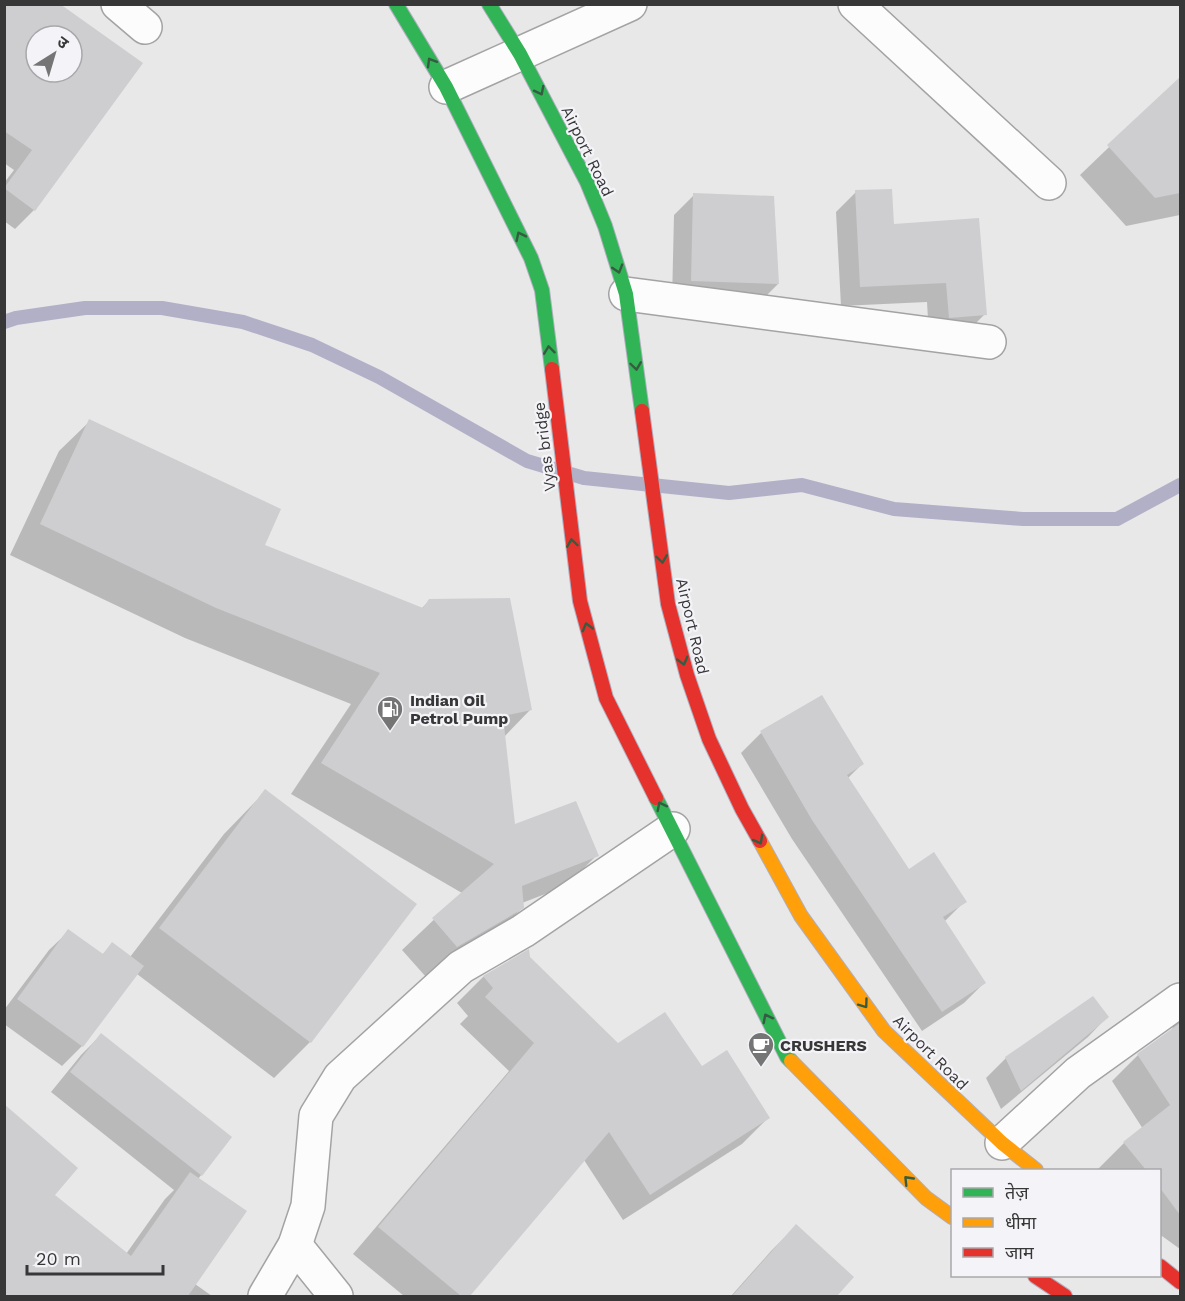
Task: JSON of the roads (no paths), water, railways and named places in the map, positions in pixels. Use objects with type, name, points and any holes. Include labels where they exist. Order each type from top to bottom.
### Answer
[{"type":"main road","points":[[396,4],[446,87]]},
{"type":"main road","name":"Airport Road","points":[[489,4],[520,54],[587,182],[605,226],[627,301],[668,604],[687,675],[708,739],[742,809],[801,916],[884,1031],[1002,1143],[1035,1169]]},
{"type":"main road","name":"Vyas bridge","points":[[446,87],[531,258],[542,290],[580,601],[606,698],[787,1056],[926,1198],[951,1216]]},
{"type":"main road","points":[[1161,1267],[1180,1282]]},
{"type":"main road","points":[[1038,1277],[1065,1296]]},
{"type":"street","points":[[118,4],[145,27]]},
{"type":"street","points":[[446,87],[630,4]]},
{"type":"street","points":[[855,4],[1049,183]]},
{"type":"street","points":[[627,301],[989,342]]},
{"type":"street","points":[[265,1296],[296,1245],[308,1206],[316,1116],[340,1077],[461,967],[523,931],[673,829]]},
{"type":"street","points":[[1002,1143],[1078,1072],[1180,1000]]},
{"type":"street","points":[[296,1245],[336,1296]]},
{"type":"waterway","points":[[4,322],[16,318],[85,308],[162,308],[243,322],[312,345],[379,377],[527,461],[584,478],[729,493],[802,485],[894,509],[1023,519],[1117,519],[1180,485]]},
{"type":"place","name":"Indian Oil Petrol Pump","points":[[390,732]]},
{"type":"place","name":"CRUSHERS","points":[[761,1068]]}]
